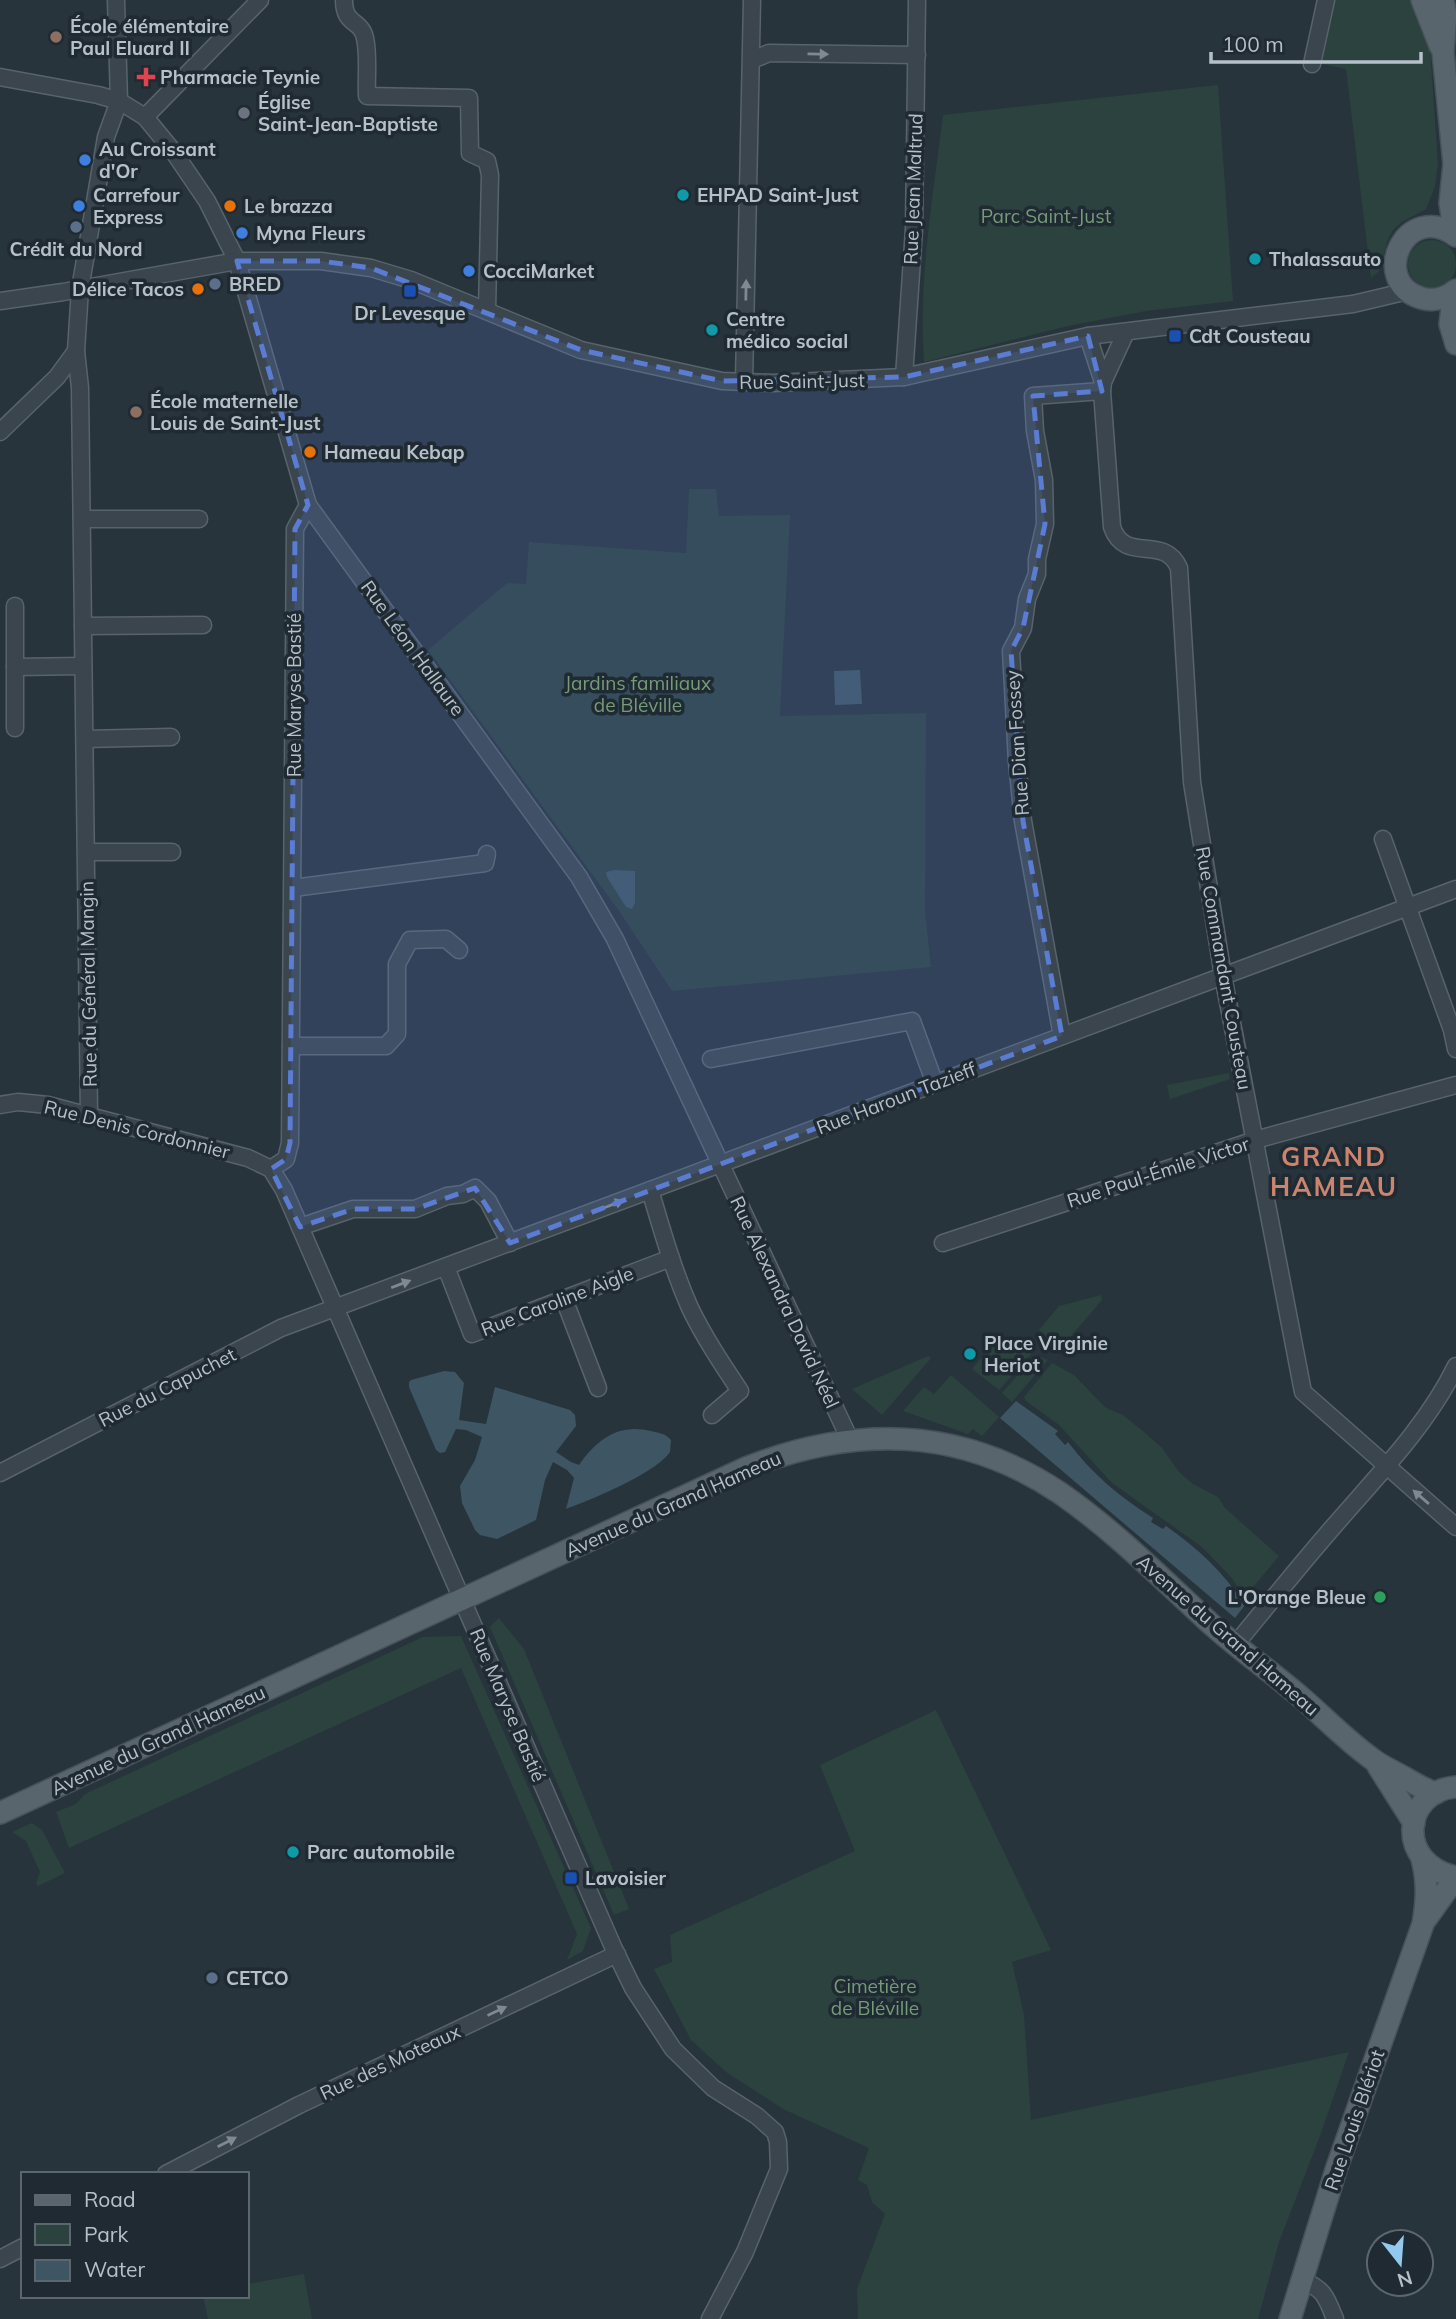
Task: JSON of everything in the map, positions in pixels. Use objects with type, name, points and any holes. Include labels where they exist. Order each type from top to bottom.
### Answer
[{"type":"main road","points":[[1423,0],[1443,51]]},
{"type":"main road","points":[[1443,0],[1446,14],[1443,51],[1454,164],[1450,203],[1455,235]]},
{"type":"main road","points":[[1450,203],[1426,227],[1406,237],[1399,246],[1395,268],[1408,291],[1428,299],[1446,297],[1455,291]]},
{"type":"main road","points":[[1426,227],[1446,229],[1455,235]]},
{"type":"main road","points":[[1453,334],[1455,291]]},
{"type":"main road","points":[[1428,299],[1453,334]]},
{"type":"main road","name":"Avenue du Grand Hameau","points":[[0,1813],[746,1468],[800,1449],[850,1440],[893,1438],[950,1446],[983,1455],[1030,1475],[1065,1497],[1376,1762],[1426,1790],[1449,1788]]},
{"type":"main road","name":"Avenue du Grand Hameau","points":[[1376,1762],[1414,1823]]},
{"type":"main road","points":[[1414,1823],[1425,1801],[1449,1788]]},
{"type":"main road","name":"Rue Louis Blériot","points":[[1290,2319],[1300,2279],[1336,2169],[1423,1924],[1428,1893],[1427,1876],[1413,1836],[1414,1823]]},
{"type":"main road","points":[[1422,1859],[1442,1874],[1456,1877]]},
{"type":"main road","name":"Rue Louis Blériot","points":[[1423,1924],[1456,1877]]},
{"type":"street","points":[[116,0],[119,101]]},
{"type":"street","points":[[145,117],[260,0]]},
{"type":"street","points":[[344,0],[344,12],[365,37],[366,96],[469,98],[470,153],[487,161],[490,175],[487,310]]},
{"type":"street","points":[[744,382],[752,0]]},
{"type":"street","name":"Rue Jean Maltrud","points":[[904,377],[914,229],[917,0]]},
{"type":"street","points":[[1312,64],[1326,0]]},
{"type":"street","points":[[752,60],[769,53],[917,55]]},
{"type":"street","name":"Rue Léon Hallaure","points":[[0,77],[119,101],[145,117],[173,151],[207,201],[237,261],[308,505],[579,877],[615,939],[720,1164]]},
{"type":"street","name":"Rue du Général Mangin","points":[[89,1115],[80,388],[76,351],[79,289],[106,137],[119,101]]},
{"type":"street","name":"Rue Saint-Just","points":[[0,300],[237,261],[321,261],[371,268],[411,280],[581,350],[722,381],[744,382],[882,380],[904,377],[1088,336],[1353,303],[1408,291]]},
{"type":"street","points":[[1378,297],[1395,268]]},
{"type":"street","name":"Rue Commandant Cousteau","points":[[1102,386],[1126,331]]},
{"type":"street","name":"Rue Commandant Cousteau","points":[[1088,336],[1102,386],[1112,527],[1115,536],[1121,542],[1136,548],[1163,550],[1173,558],[1178,568],[1192,782],[1223,976],[1303,1392],[1456,1527]]},
{"type":"street","points":[[0,432],[57,377],[76,351]]},
{"type":"street","name":"Rue Dian Fossey","points":[[1062,1037],[1023,821],[1011,651],[1023,628],[1027,599],[1037,574],[1037,559],[1045,524],[1044,480],[1035,431],[1033,396],[1102,386]]},
{"type":"street","name":"Rue Maryse Bastié","points":[[308,505],[295,529],[290,1143],[286,1159],[271,1169],[284,1190],[337,1308],[633,1987],[673,2049],[713,2088],[757,2116],[775,2132],[779,2169],[745,2252],[710,2319]]},
{"type":"street","points":[[82,519],[199,519]]},
{"type":"street","points":[[15,606],[15,728]]},
{"type":"street","points":[[83,626],[203,625]]},
{"type":"street","points":[[15,667],[83,666]]},
{"type":"street","points":[[85,739],[171,737]]},
{"type":"street","points":[[1383,839],[1452,1030],[1456,1049]]},
{"type":"street","name":"Rue du Général Mangin","points":[[87,852],[173,852]]},
{"type":"street","points":[[293,888],[485,863],[487,854]]},
{"type":"street","name":"Rue Haroun Tazieff","points":[[337,1308],[1456,889]]},
{"type":"street","points":[[291,1046],[386,1046],[397,1034],[397,964],[410,940],[446,939],[459,950]]},
{"type":"street","points":[[711,1059],[912,1021],[935,1084]]},
{"type":"street","name":"Rue Paul-Émile Victor","points":[[943,1242],[1255,1140],[1456,1085]]},
{"type":"street","name":"Rue Denis Cordonnier","points":[[0,1105],[18,1102],[48,1105],[248,1157],[271,1169]]},
{"type":"street","name":"Rue Alexandra David Néel","points":[[720,1164],[850,1440]]},
{"type":"street","points":[[300,1227],[353,1209],[415,1209],[475,1188],[488,1201],[510,1243]]},
{"type":"street","points":[[650,1190],[671,1258],[690,1307],[712,1350],[740,1391],[712,1415]]},
{"type":"street","name":"Rue Caroline Aigle","points":[[446,1267],[472,1334],[671,1258]]},
{"type":"street","points":[[564,1299],[598,1388]]},
{"type":"street","name":"Rue du Capuchet","points":[[0,1473],[281,1328],[337,1308]]},
{"type":"street","points":[[1235,1644],[1386,1466],[1442,1395],[1456,1366]]},
{"type":"street","name":"Rue des Moteaux","points":[[170,2172],[299,2105],[617,1954]]},
{"type":"street","points":[[0,2259],[21,2248]]},
{"type":"street","points":[[1300,2279],[1325,2293],[1335,2319]]},
{"type":"highlighted area","points":[[237,261],[321,261],[371,268],[581,350],[722,381],[904,377],[1088,336],[1102,391],[1033,396],[1045,524],[1023,628],[1011,651],[1023,821],[1062,1036],[510,1243],[475,1188],[415,1209],[353,1209],[300,1227],[271,1169],[286,1159],[290,1143],[295,529],[308,505]]},
{"type":"green space","points":[[1335,0],[1413,0],[1430,48],[1438,163],[1435,186],[1426,209],[1393,230],[1379,271],[1371,278],[1346,69],[1322,64]]},
{"type":"green space","name":"Parc Saint-Just","points":[[1218,85],[1233,301],[1146,311],[1068,326],[924,362],[925,269],[943,115]]},
{"type":"green space","points":[[1432,240],[1449,247],[1456,264],[1449,281],[1432,288],[1415,281],[1408,264],[1415,247]]},
{"type":"green space","name":"Jardins familiaux de Bléville","points":[[689,489],[716,489],[719,516],[790,515],[780,716],[926,713],[925,910],[931,967],[672,991],[619,911],[428,650],[507,583],[526,584],[529,542],[686,553]]},
{"type":"green space","points":[[1229,1073],[1230,1079],[1170,1099],[1167,1085]]},
{"type":"green space","points":[[1101,1295],[1102,1300],[1060,1349],[1039,1330],[1059,1306]]},
{"type":"green space","points":[[997,1339],[1032,1353],[999,1390],[972,1369]]},
{"type":"green space","points":[[1035,1355],[1048,1360],[1012,1402],[1002,1393]]},
{"type":"green space","points":[[928,1356],[931,1358],[882,1415],[852,1389]]},
{"type":"green space","points":[[1052,1363],[1074,1375],[1106,1408],[1123,1415],[1143,1431],[1162,1448],[1180,1473],[1193,1484],[1218,1497],[1225,1508],[1279,1556],[1245,1597],[1230,1576],[1202,1547],[1112,1483],[1059,1425],[1026,1401],[1024,1397]]},
{"type":"green space","points":[[951,1375],[999,1417],[982,1436],[973,1429],[968,1434],[903,1411],[924,1387],[934,1394]]},
{"type":"green space","points":[[499,1618],[524,1649],[629,1909],[614,1915],[490,1627]]},
{"type":"green space","points":[[461,1636],[591,1928],[583,1951],[567,1960],[577,1934],[461,1668],[69,1848],[56,1812],[76,1804],[85,1794],[423,1637]]},
{"type":"green space","name":"Cimetière de Bléville","points":[[936,1710],[1051,1950],[1012,1962],[1024,2015],[1031,2120],[1349,2052],[1279,2242],[1258,2319],[858,2319],[857,2289],[885,2214],[872,2202],[867,2185],[858,2180],[869,2148],[785,2110],[726,2072],[691,2040],[654,1969],[672,1962],[670,1935],[855,1851],[820,1765]]},
{"type":"green space","points":[[32,1823],[42,1830],[65,1873],[38,1886],[36,1883],[40,1872],[26,1841],[12,1832]]},
{"type":"green space","points":[[304,2274],[312,2319],[208,2319],[203,2298],[248,2298],[248,2284]]},
{"type":"water","points":[[860,670],[862,704],[835,705],[834,671]]},
{"type":"water","points":[[635,871],[635,903],[632,909],[626,907],[607,877],[606,872]]},
{"type":"water","points":[[444,1371],[455,1372],[464,1383],[459,1420],[486,1424],[495,1387],[570,1410],[575,1415],[576,1426],[556,1452],[579,1465],[601,1441],[619,1431],[629,1429],[664,1435],[671,1440],[670,1452],[638,1477],[566,1509],[574,1478],[567,1470],[553,1462],[545,1480],[536,1520],[497,1539],[480,1535],[462,1503],[460,1486],[475,1460],[482,1437],[456,1429],[445,1452],[440,1453],[436,1450],[409,1387],[411,1380]]},
{"type":"water","points":[[1016,1401],[1058,1431],[1055,1434],[1065,1445],[1068,1442],[1107,1484],[1153,1518],[1151,1522],[1163,1529],[1166,1526],[1210,1562],[1245,1605],[1235,1618],[1000,1418]]},
{"type":"place","name":"École élémentaire Paul Eluard II","points":[[56,37]]},
{"type":"place","name":"Pharmacie Teynie","points":[[146,77]]},
{"type":"place","name":"Église Saint-Jean-Baptiste","points":[[244,113]]},
{"type":"place","name":"Au Croissant d'Or","points":[[85,160]]},
{"type":"place","name":"EHPAD Saint-Just","points":[[683,195]]},
{"type":"place","name":"Carrefour Express","points":[[79,206]]},
{"type":"place","name":"Le brazza","points":[[230,206]]},
{"type":"place","name":"Crédit du Nord","points":[[76,227]]},
{"type":"place","name":"Myna Fleurs","points":[[242,233]]},
{"type":"place","name":"Thalassauto","points":[[1255,259]]},
{"type":"place","name":"CocciMarket","points":[[469,271]]},
{"type":"place","name":"BRED","points":[[215,284]]},
{"type":"place","name":"Délice Tacos","points":[[198,289]]},
{"type":"place","name":"Dr Levesque","points":[[410,291]]},
{"type":"place","name":"Centre médico social","points":[[712,330]]},
{"type":"place","name":"Cdt Cousteau","points":[[1175,336]]},
{"type":"place","name":"École maternelle Louis de Saint-Just","points":[[136,412]]},
{"type":"place","name":"Hameau Kebap","points":[[310,452]]},
{"type":"place","name":"Place Virginie Heriot","points":[[970,1354]]},
{"type":"place","name":"L'Orange Bleue","points":[[1380,1597]]},
{"type":"place","name":"Parc automobile","points":[[293,1852]]},
{"type":"place","name":"Lavoisier","points":[[571,1878]]},
{"type":"place","name":"CETCO","points":[[212,1978]]},
{"type":"district","name":"GRAND HAMEAU","points":[[1334,1172]]}]
